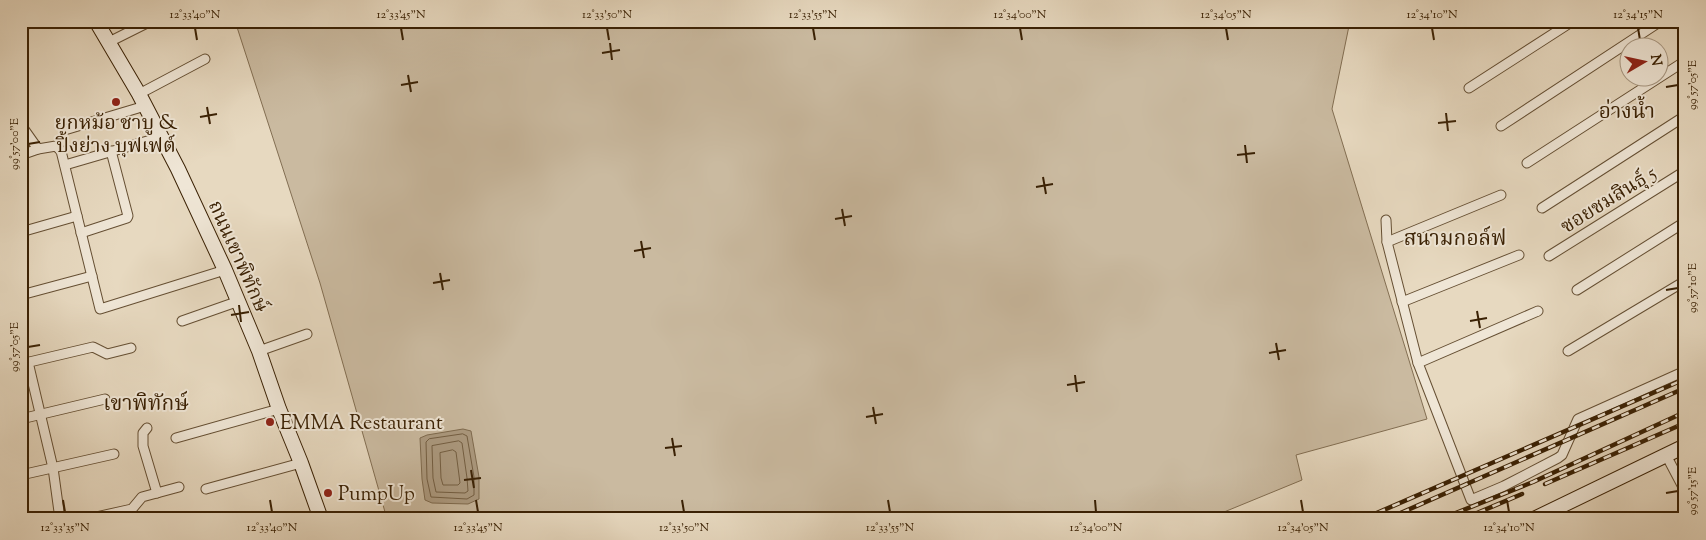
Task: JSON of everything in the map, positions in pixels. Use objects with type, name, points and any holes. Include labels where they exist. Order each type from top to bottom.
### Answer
[{"type":"street","points":[[21,26],[38,21]]},
{"type":"street","name":"ถนนเขาพิทักษ์","points":[[96,21],[142,100],[178,169],[226,270],[259,351],[279,410],[321,519]]},
{"type":"street","points":[[109,42],[151,21]]},
{"type":"street","points":[[1469,88],[1573,21]]},
{"type":"street","points":[[1501,126],[1661,21]]},
{"type":"street","points":[[68,130],[142,100],[205,59]]},
{"type":"street","points":[[1526,163],[1685,61]]},
{"type":"street","points":[[1542,208],[1685,116]]},
{"type":"street","points":[[21,125],[38,149]]},
{"type":"street","points":[[65,165],[161,137]]},
{"type":"street","points":[[21,155],[38,149],[56,146],[61,151],[100,309],[226,270]]},
{"type":"street","points":[[81,233],[127,218],[128,216],[111,151]]},
{"type":"street","name":"ซอยชมสินธุ์ 5","points":[[1549,256],[1685,171]]},
{"type":"street","points":[[1387,242],[1501,195]]},
{"type":"street","points":[[21,232],[77,216]]},
{"type":"street","points":[[1386,220],[1387,242],[1418,363],[1471,500],[1504,486],[1562,455],[1578,419],[1685,372]]},
{"type":"street","points":[[1577,290],[1685,222]]},
{"type":"street","points":[[1402,302],[1519,255]]},
{"type":"street","points":[[21,295],[92,276]]},
{"type":"street","points":[[1568,351],[1685,281]]},
{"type":"street","points":[[182,321],[239,301]]},
{"type":"street","points":[[1418,363],[1538,311]]},
{"type":"street","points":[[259,351],[307,334]]},
{"type":"street","points":[[60,519],[53,468],[41,415],[25,363],[93,348],[107,354],[131,348]]},
{"type":"street","points":[[21,419],[105,399]]},
{"type":"street","points":[[176,438],[279,410]]},
{"type":"street","points":[[147,428],[143,433],[143,446],[158,493]]},
{"type":"street","points":[[1534,519],[1685,446]]},
{"type":"street","points":[[21,475],[114,454]]},
{"type":"street","points":[[1666,455],[1685,491]]},
{"type":"street","points":[[206,489],[301,463]]},
{"type":"street","points":[[87,519],[132,509],[142,497],[179,487]]},
{"type":"shaded area","points":[[235,21],[1350,21],[1332,109],[1427,419],[1296,455],[1302,480],[1207,519],[387,519],[320,283]]},
{"type":"water","points":[[463,429],[471,431],[479,477],[479,499],[468,504],[432,503],[425,500],[420,438],[427,435]]},
{"type":"railway","points":[[1363,519],[1685,379]]},
{"type":"railway","points":[[1387,519],[1685,388]]},
{"type":"railway","points":[[1441,519],[1533,482],[1685,412]]},
{"type":"railway","points":[[1545,484],[1685,423]]},
{"type":"railway","points":[[1463,519],[1522,494]]},
{"type":"place","name":"ยกหม้อ ชาบู & ปิ้งย่าง บุฟเฟต์","points":[[116,102]]},
{"type":"place","name":"EMMA Restaurant","points":[[270,422]]},
{"type":"place","name":"PumpUp","points":[[328,493]]},
{"type":"district","name":"อ่างน้ำ","points":[[1627,111]]},
{"type":"district","name":"สนามกอล์ฟ","points":[[1455,238]]},
{"type":"district","name":"เขาพิทักษ์","points":[[146,403]]}]
